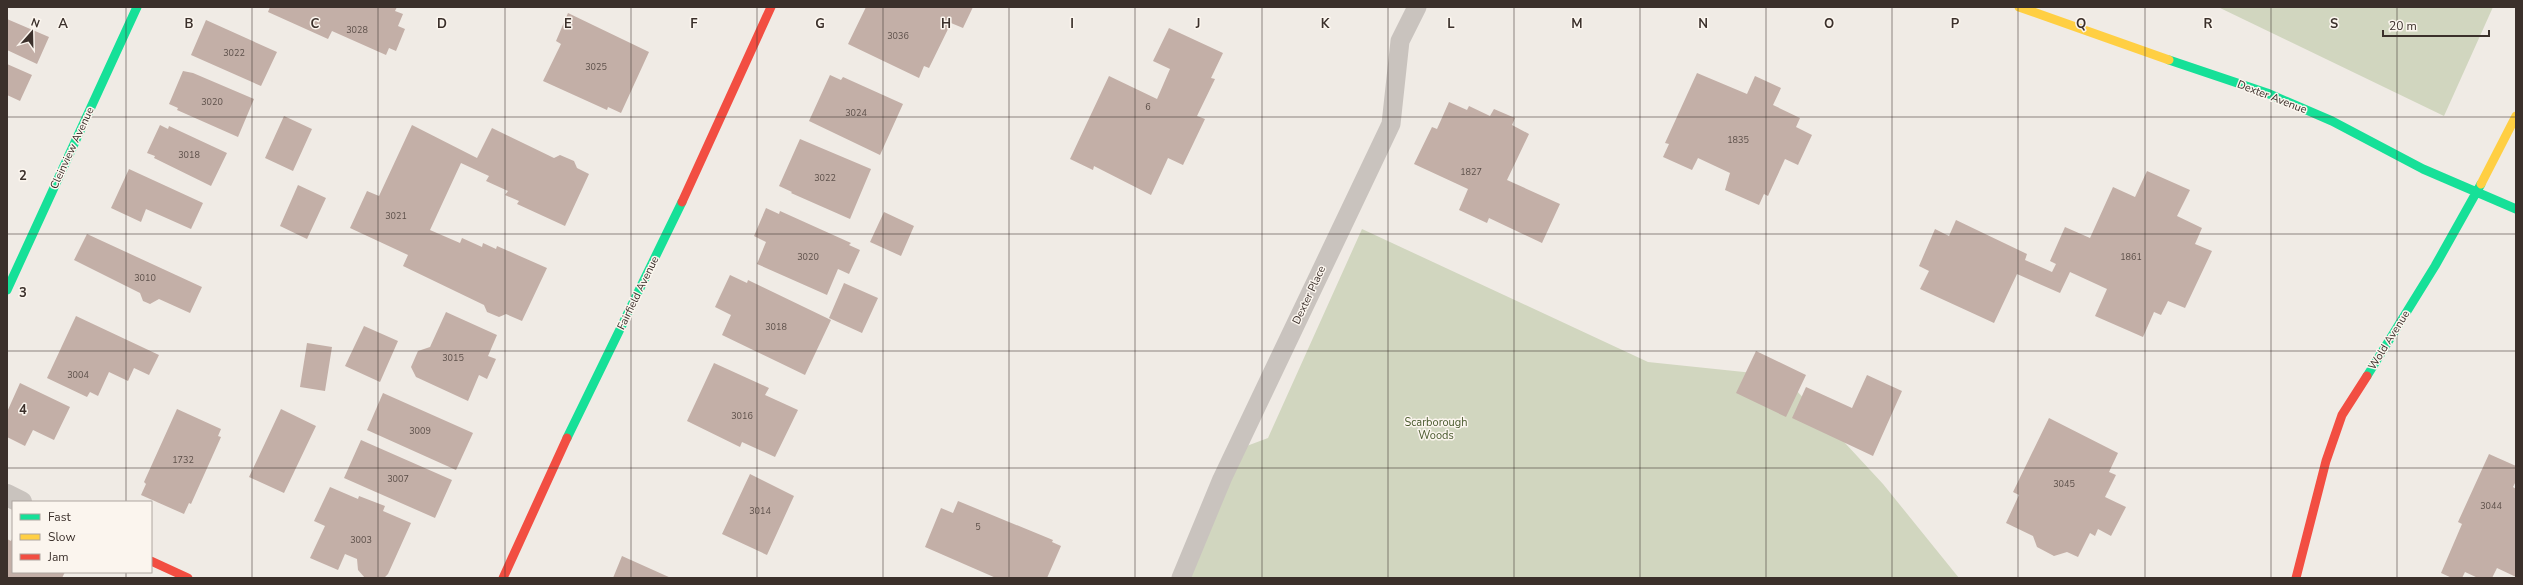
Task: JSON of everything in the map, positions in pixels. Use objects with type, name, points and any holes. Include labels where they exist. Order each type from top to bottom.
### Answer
[{"type":"street","name":"Cleinview Avenue","points":[[7,290],[137,7]]},
{"type":"street","name":"Fairfield Avenue","points":[[503,578],[572,428],[672,222],[770,7]]},
{"type":"street","name":"Dexter Avenue","points":[[2019,7],[2082,31],[2267,92],[2332,121],[2423,169],[2516,209]]},
{"type":"street","name":"Wold Avenue","points":[[2296,578],[2326,461],[2342,415],[2435,266],[2477,193],[2516,116]]},
{"type":"street","points":[[7,495],[19,501]]},
{"type":"street","points":[[152,561],[188,578]]},
{"type":"lane","name":"Dexter Place","points":[[1181,578],[1222,479],[1391,124],[1400,42],[1417,7]]},
{"type":"green space","points":[[2218,7],[2493,7],[2444,116]]},
{"type":"green space","name":"Scarborough Woods","points":[[1362,229],[1648,362],[1783,376],[1883,484],[1959,578],[1181,578],[1236,450],[1268,438]]},
{"type":"building","points":[[270,7],[397,7],[395,11],[403,14],[398,26],[405,29],[396,51],[389,48],[386,55],[332,31],[328,39],[268,12]]},
{"type":"building","points":[[866,7],[973,7],[963,28],[951,23],[929,68],[924,66],[919,78],[848,44]]},
{"type":"building","points":[[568,13],[649,52],[621,113],[608,107],[607,110],[543,81],[561,44],[556,41]]},
{"type":"building","points":[[7,19],[49,37],[37,64],[7,50]]},
{"type":"building","points":[[206,20],[277,52],[261,86],[191,55]]},
{"type":"building","points":[[1169,28],[1223,53],[1211,78],[1215,79],[1197,116],[1205,119],[1183,165],[1168,158],[1151,195],[1094,166],[1093,170],[1070,159],[1109,76],[1157,99],[1170,69],[1153,61]]},
{"type":"building","points":[[7,64],[32,75],[20,101],[7,95]]},
{"type":"building","points":[[183,71],[193,73],[254,99],[238,137],[177,110],[178,108],[169,104]]},
{"type":"building","points":[[1697,73],[1747,94],[1755,76],[1781,88],[1773,105],[1800,118],[1796,127],[1812,135],[1798,165],[1785,159],[1768,196],[1764,194],[1759,205],[1725,190],[1730,173],[1698,158],[1692,170],[1663,157],[1669,144],[1665,143]]},
{"type":"building","points":[[830,75],[841,80],[843,77],[903,104],[880,155],[809,121]]},
{"type":"building","points":[[1449,102],[1467,110],[1469,106],[1490,116],[1494,109],[1515,118],[1512,125],[1529,134],[1507,180],[1560,204],[1542,243],[1489,218],[1487,223],[1459,210],[1468,189],[1414,164],[1432,127],[1437,129]]},
{"type":"building","points":[[284,116],[312,129],[293,171],[265,158]]},
{"type":"building","points":[[160,125],[168,129],[169,126],[227,153],[211,186],[154,158],[155,156],[147,153]]},
{"type":"building","points":[[412,125],[477,158],[492,128],[554,158],[560,155],[574,161],[577,168],[589,174],[565,226],[517,204],[519,201],[505,195],[508,191],[486,181],[489,176],[461,163],[430,230],[460,243],[462,238],[482,247],[483,243],[496,249],[497,246],[547,268],[522,321],[506,314],[499,317],[487,312],[484,305],[403,266],[408,255],[350,228],[367,191],[379,196]]},
{"type":"building","points":[[800,139],[871,169],[850,219],[791,193],[792,192],[779,186]]},
{"type":"building","points":[[129,169],[203,203],[191,229],[146,209],[141,222],[111,208]]},
{"type":"building","points":[[2147,171],[2190,190],[2177,216],[2202,228],[2195,244],[2212,251],[2185,308],[2168,301],[2161,315],[2154,312],[2143,337],[2095,316],[2107,289],[2070,272],[2060,293],[2017,274],[1994,323],[1920,289],[1929,271],[1919,266],[1935,229],[1949,236],[1956,220],[2027,254],[2025,260],[2052,272],[2056,264],[2050,261],[2065,227],[2090,238],[2113,187],[2135,197]]},
{"type":"building","points":[[298,185],[326,198],[307,239],[280,226]]},
{"type":"building","points":[[766,208],[779,214],[780,211],[851,243],[849,245],[860,250],[849,274],[838,269],[827,295],[757,264],[766,242],[754,236]]},
{"type":"building","points":[[884,212],[914,226],[901,256],[870,242]]},
{"type":"building","points":[[87,234],[202,287],[190,313],[159,299],[150,304],[143,301],[140,293],[74,260]]},
{"type":"building","points":[[730,275],[747,283],[748,280],[831,320],[805,375],[722,335],[731,315],[715,307]]},
{"type":"building","points":[[844,283],[878,298],[862,333],[829,318]]},
{"type":"building","points":[[446,312],[497,335],[488,356],[496,359],[487,379],[479,375],[468,401],[416,377],[411,367],[418,351],[430,347]]},
{"type":"building","points":[[76,316],[159,355],[149,375],[134,368],[128,381],[109,372],[98,396],[90,392],[87,397],[47,378]]},
{"type":"building","points":[[364,326],[398,341],[380,382],[345,366]]},
{"type":"building","points":[[307,343],[332,347],[325,391],[300,387]]},
{"type":"building","points":[[1756,351],[1806,375],[1786,417],[1736,393]]},
{"type":"building","points":[[714,363],[769,388],[765,395],[798,410],[775,457],[742,442],[740,447],[687,421]]},
{"type":"building","points":[[1867,375],[1902,391],[1873,456],[1792,418],[1806,387],[1852,408]]},
{"type":"building","points":[[20,383],[70,407],[54,440],[33,430],[25,446],[7,437],[7,412]]},
{"type":"building","points":[[383,393],[473,433],[456,470],[367,430]]},
{"type":"building","points":[[177,409],[221,429],[218,436],[221,437],[191,504],[189,503],[184,514],[141,495],[146,484],[144,482]]},
{"type":"building","points":[[281,409],[316,426],[284,493],[249,477]]},
{"type":"building","points":[[2049,418],[2118,453],[2109,472],[2116,475],[2105,497],[2126,507],[2111,536],[2098,529],[2095,536],[2090,533],[2078,557],[2067,552],[2054,556],[2037,547],[2033,536],[2006,523],[2019,495],[2013,492]]},
{"type":"building","points":[[361,440],[452,480],[435,518],[344,478]]},
{"type":"building","points":[[2489,454],[2516,466],[2516,481],[2513,487],[2516,489],[2516,577],[2497,568],[2492,578],[2478,578],[2465,572],[2462,578],[2452,578],[2441,573],[2462,524],[2458,522]]},
{"type":"building","points":[[750,474],[794,496],[767,555],[722,534]]},
{"type":"building","points":[[330,487],[358,499],[359,496],[385,506],[383,511],[411,523],[388,574],[385,577],[365,578],[358,570],[357,559],[345,554],[338,570],[310,558],[325,526],[314,521]]},
{"type":"building","points":[[958,501],[1053,540],[1052,542],[1061,546],[1047,578],[996,578],[925,547],[941,508],[953,513]]},
{"type":"building","points":[[7,539],[11,541],[12,539],[12,573],[64,573],[62,578],[7,578]]},
{"type":"building","points":[[622,556],[671,578],[613,578]]},
{"type":"traffic: fast","points":[[7,290],[137,7]]},
{"type":"traffic: fast","points":[[2169,60],[2267,93],[2332,121],[2423,169],[2516,209]]},
{"type":"traffic: fast","points":[[2367,376],[2435,266],[2481,184]]},
{"type":"traffic: fast","points":[[567,438],[682,202]]},
{"type":"traffic: slow","points":[[2019,7],[2169,60]]},
{"type":"traffic: slow","points":[[2481,184],[2516,116]]},
{"type":"traffic: jam","points":[[682,202],[771,7]]},
{"type":"traffic: jam","points":[[2296,578],[2326,461],[2342,415],[2367,376]]},
{"type":"traffic: jam","points":[[503,578],[567,438]]},
{"type":"traffic: jam","points":[[152,561],[188,578]]}]
